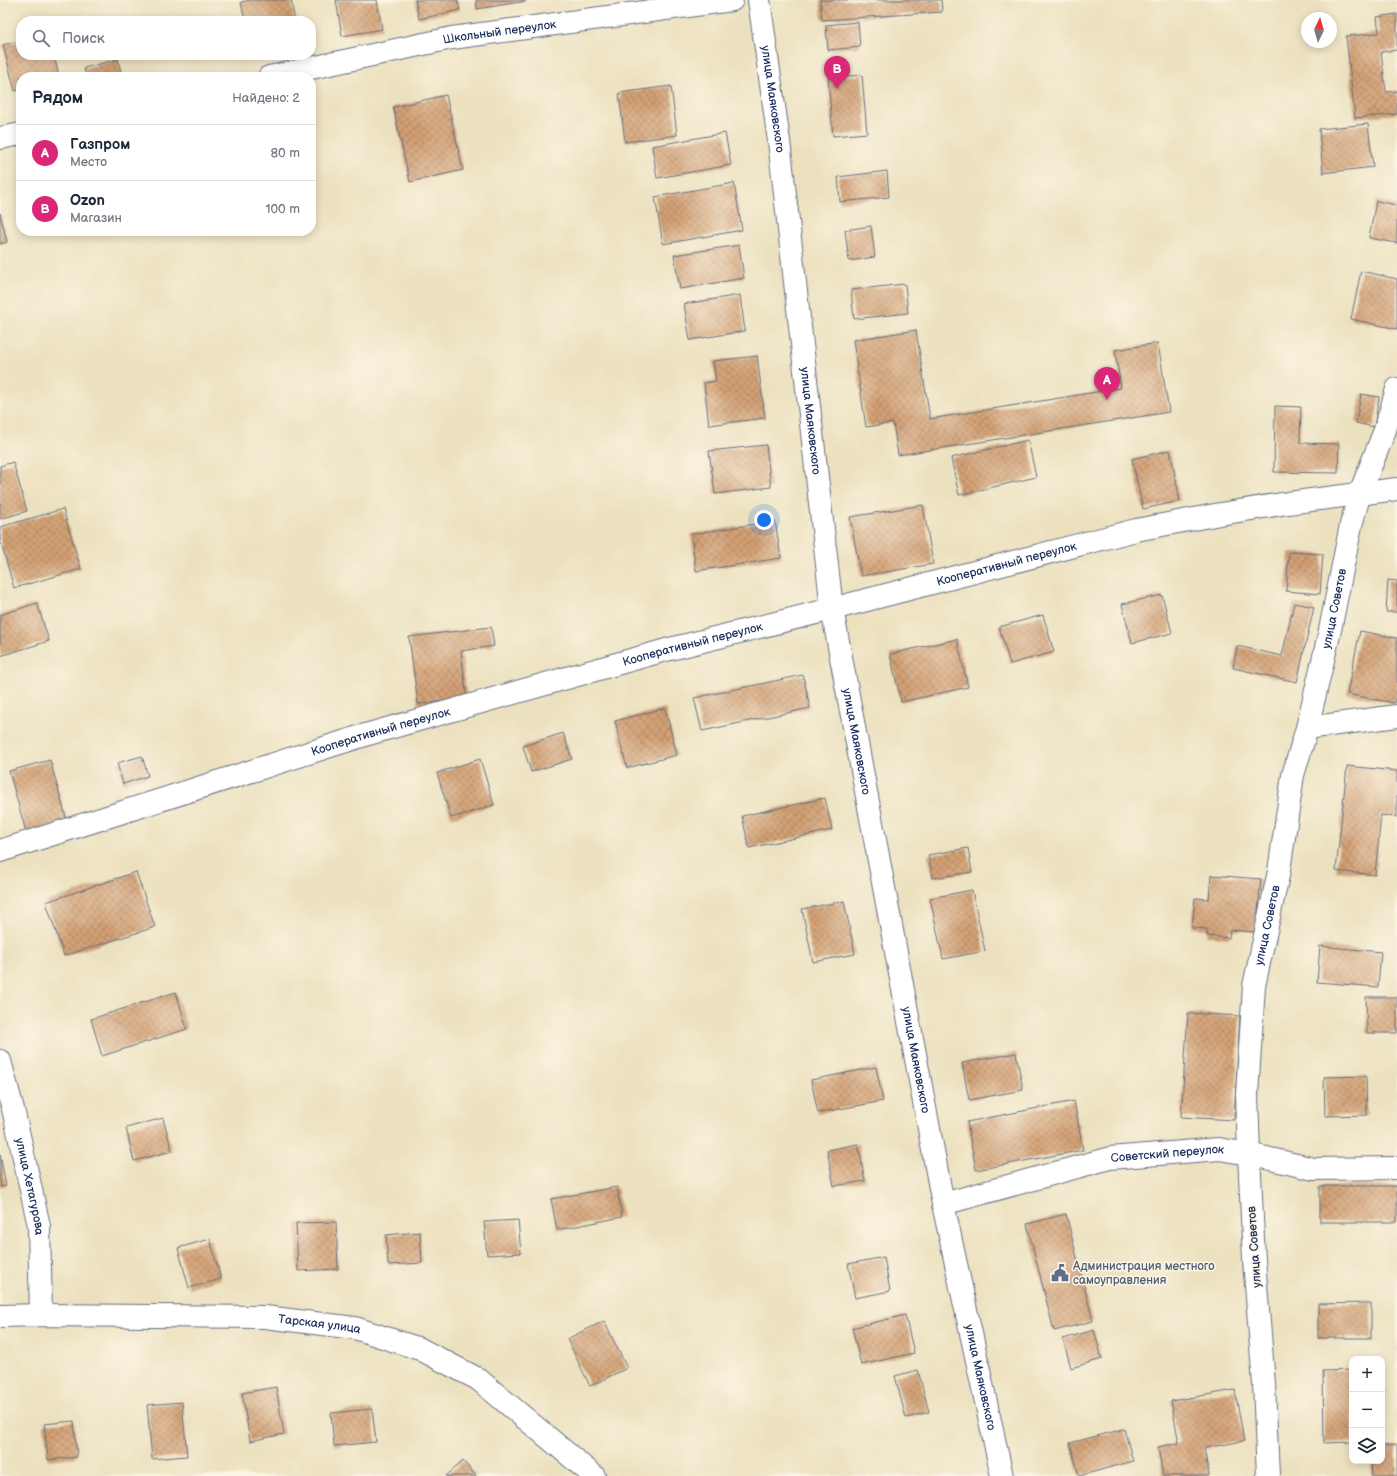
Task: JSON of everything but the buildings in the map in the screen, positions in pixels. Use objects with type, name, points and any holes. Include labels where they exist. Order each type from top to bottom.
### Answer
[{"type":"street","name":"Школьный переулок","points":[[292,72],[452,38],[732,0]]},
{"type":"street","name":"улица Маяковского","points":[[759,0],[779,141],[832,609],[943,1204],[1002,1476]]},
{"type":"street","points":[[0,138],[16,135]]},
{"type":"street","name":"улица Советов","points":[[1268,1476],[1264,1384],[1254,1260],[1247,1094],[1254,986],[1279,871],[1293,775],[1307,728],[1329,635],[1351,525],[1360,493],[1385,430],[1397,389]]},
{"type":"street","name":"Кооперативный переулок","points":[[0,851],[365,735],[666,650],[832,609],[1136,530],[1220,514],[1360,493],[1397,489]]},
{"type":"street","points":[[1307,728],[1397,716]]},
{"type":"street","name":"улица Хетагурова","points":[[0,1061],[14,1113],[39,1226],[41,1315]]},
{"type":"street","name":"Советский переулок","points":[[943,1204],[1110,1158],[1219,1149],[1249,1154],[1314,1169],[1397,1168]]},
{"type":"street","name":"Тарская улица","points":[[0,1316],[265,1317],[356,1328],[420,1349],[478,1379],[594,1476]]},
{"type":"place","name":"Ozon","points":[[837,89]]},
{"type":"place","name":"Газпром","points":[[1107,400]]},
{"type":"place","name":"Администрация местного самоуправления","points":[[1060,1273]]}]
